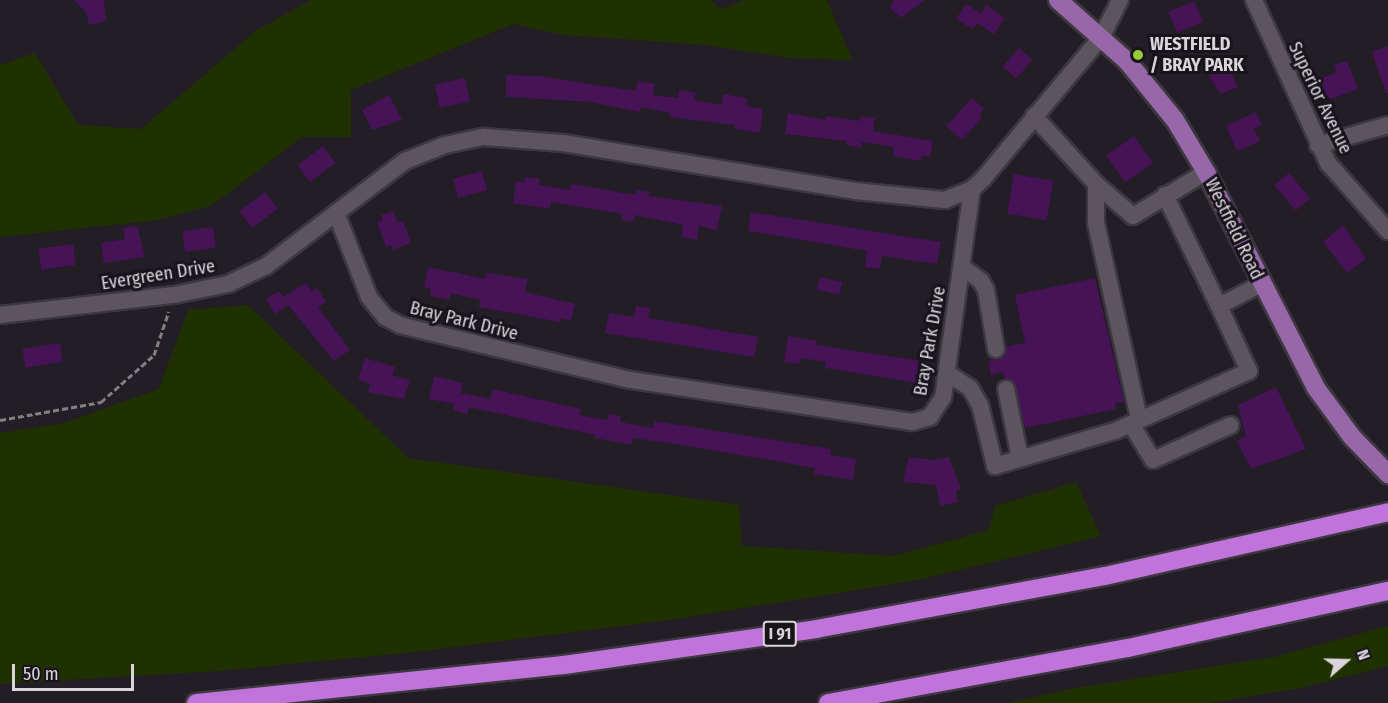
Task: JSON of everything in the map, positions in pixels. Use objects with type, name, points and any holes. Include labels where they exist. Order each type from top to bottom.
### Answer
[{"type":"highway","name":"I 91","points":[[196,703],[541,667],[793,632],[1094,578],[1388,512]]},
{"type":"highway","points":[[828,703],[1106,653],[1388,591]]},
{"type":"main road","name":"Westfield Road","points":[[1058,0],[1102,36],[1160,99],[1206,172],[1261,284],[1316,388],[1352,438],[1388,474]]},
{"type":"street","points":[[336,213],[405,161],[445,145],[484,137],[563,143],[927,201],[945,200],[972,189],[1102,36],[1120,0]]},
{"type":"street","name":"Superior Avenue","points":[[1254,0],[1328,163],[1388,231]]},
{"type":"street","points":[[1034,116],[1096,184],[1133,216],[1206,172]]},
{"type":"street","points":[[1318,145],[1388,125]]},
{"type":"street","points":[[1096,184],[1096,223],[1135,422],[1153,460],[1231,425]]},
{"type":"street","name":"Bray Park Drive","points":[[336,213],[375,307],[390,320],[415,331],[630,380],[912,422],[927,419],[938,409],[947,373],[972,189]]},
{"type":"street","points":[[947,373],[970,388],[980,405],[995,466],[1135,422],[1249,371],[1165,195]]},
{"type":"street","name":"Evergreen Drive","points":[[0,315],[174,296],[248,277],[336,213]]},
{"type":"street","points":[[962,267],[981,281],[986,290],[996,349]]},
{"type":"street","points":[[1219,306],[1261,284]]},
{"type":"street","points":[[1006,389],[1020,458]]},
{"type":"path","points":[[0,420],[101,402],[154,355],[174,296]]},
{"type":"green space","points":[[311,0],[710,0],[721,9],[745,0],[827,0],[852,60],[789,58],[707,45],[564,35],[513,24],[351,90],[351,137],[302,137],[211,206],[157,220],[0,237],[0,65],[35,53],[78,125],[141,129],[257,30]]},
{"type":"green space","points":[[248,305],[408,458],[739,505],[742,546],[894,556],[989,530],[995,506],[1076,482],[1101,536],[918,580],[670,620],[415,652],[219,671],[0,684],[0,433],[64,423],[159,389],[188,310]]},
{"type":"green space","points":[[1388,626],[1388,666],[1301,688],[1210,703],[1008,703],[1070,689],[1274,657]]},
{"type":"building","points":[[74,0],[104,0],[106,21],[89,25],[86,12]]},
{"type":"building","points":[[894,0],[925,0],[901,18],[890,8]]},
{"type":"building","points":[[1194,1],[1203,22],[1177,33],[1168,12]]},
{"type":"building","points":[[966,4],[981,13],[986,5],[1005,18],[994,34],[977,23],[973,29],[956,19]]},
{"type":"building","points":[[1388,46],[1388,93],[1386,93],[1372,52]]},
{"type":"building","points":[[1019,48],[1033,60],[1016,79],[1003,67]]},
{"type":"building","points":[[1226,60],[1238,87],[1220,94],[1205,69]]},
{"type":"building","points":[[1347,61],[1358,89],[1328,100],[1320,79],[1337,72],[1334,65]]},
{"type":"building","points":[[506,75],[538,76],[636,91],[638,81],[655,84],[653,95],[678,98],[679,90],[696,93],[694,100],[722,105],[723,94],[747,98],[746,106],[763,109],[760,133],[734,129],[735,125],[669,117],[670,113],[641,107],[640,112],[591,102],[506,97]]},
{"type":"building","points":[[465,78],[470,101],[440,108],[435,84]]},
{"type":"building","points":[[389,95],[402,120],[372,130],[362,110]]},
{"type":"building","points":[[972,98],[984,109],[979,115],[982,118],[962,140],[946,126]]},
{"type":"building","points":[[1256,112],[1262,125],[1254,129],[1260,141],[1237,151],[1226,126]]},
{"type":"building","points":[[788,113],[825,120],[826,116],[860,121],[861,116],[875,118],[873,131],[933,141],[930,157],[921,156],[921,161],[893,156],[894,147],[862,142],[861,148],[846,145],[846,141],[785,134]]},
{"type":"building","points":[[1134,136],[1153,163],[1125,183],[1106,156]]},
{"type":"building","points":[[323,146],[336,163],[310,182],[297,165]]},
{"type":"building","points":[[482,171],[487,190],[458,198],[453,179]]},
{"type":"building","points":[[1289,173],[1310,198],[1296,210],[1274,185]]},
{"type":"building","points":[[1014,174],[1053,181],[1046,220],[1007,213]]},
{"type":"building","points":[[525,177],[540,179],[539,185],[570,190],[571,184],[635,195],[636,190],[649,192],[649,196],[722,206],[717,230],[699,226],[697,240],[681,237],[683,225],[635,215],[633,222],[621,220],[622,214],[551,202],[550,209],[513,203],[516,181],[524,182]]},
{"type":"building","points":[[265,192],[278,209],[252,228],[239,211]]},
{"type":"building","points":[[393,211],[398,223],[403,221],[411,243],[393,250],[391,245],[386,247],[377,222],[383,220],[381,215]]},
{"type":"building","points":[[751,212],[941,242],[937,264],[882,256],[880,269],[865,267],[867,251],[748,231]]},
{"type":"building","points":[[1343,225],[1366,259],[1347,273],[1323,242]]},
{"type":"building","points":[[137,226],[145,257],[104,263],[101,243],[125,239],[123,228]]},
{"type":"building","points":[[213,227],[216,248],[185,252],[182,231]]},
{"type":"building","points":[[73,244],[76,265],[41,270],[38,249]]},
{"type":"building","points":[[428,267],[485,279],[486,273],[528,279],[525,292],[575,304],[571,321],[561,318],[560,322],[479,307],[480,300],[451,293],[449,300],[430,296],[431,289],[424,287]]},
{"type":"building","points":[[820,277],[842,282],[839,295],[817,290]]},
{"type":"building","points":[[1095,278],[1124,402],[1115,403],[1116,409],[1025,428],[1014,383],[1005,379],[1003,372],[991,375],[988,361],[1005,357],[1006,347],[1025,343],[1015,295]]},
{"type":"building","points":[[306,283],[312,292],[317,288],[326,302],[318,307],[350,350],[334,361],[288,305],[275,314],[266,299],[279,291],[283,297]]},
{"type":"building","points":[[636,306],[650,308],[648,318],[758,337],[754,357],[605,333],[609,313],[634,317]]},
{"type":"building","points":[[788,336],[817,341],[816,345],[921,361],[918,383],[825,368],[826,362],[801,358],[800,364],[784,362]]},
{"type":"building","points":[[60,343],[63,362],[25,368],[22,349]]},
{"type":"building","points":[[365,358],[395,367],[392,375],[410,380],[404,399],[368,392],[370,384],[358,380]]},
{"type":"building","points":[[434,376],[463,383],[461,393],[490,399],[493,389],[581,409],[579,415],[607,420],[608,414],[621,416],[620,422],[653,428],[654,421],[831,449],[830,455],[856,459],[853,480],[814,474],[815,468],[688,446],[633,438],[632,445],[595,438],[595,435],[469,407],[467,414],[453,410],[454,404],[429,399]]},
{"type":"building","points":[[1276,387],[1306,449],[1251,469],[1237,441],[1246,436],[1238,405]]},
{"type":"building","points":[[909,457],[933,460],[949,457],[961,489],[956,490],[958,502],[940,506],[936,485],[903,482]]},
{"type":"place","name":"WESTFIELD / BRAY PARK","points":[[1138,55]]}]
